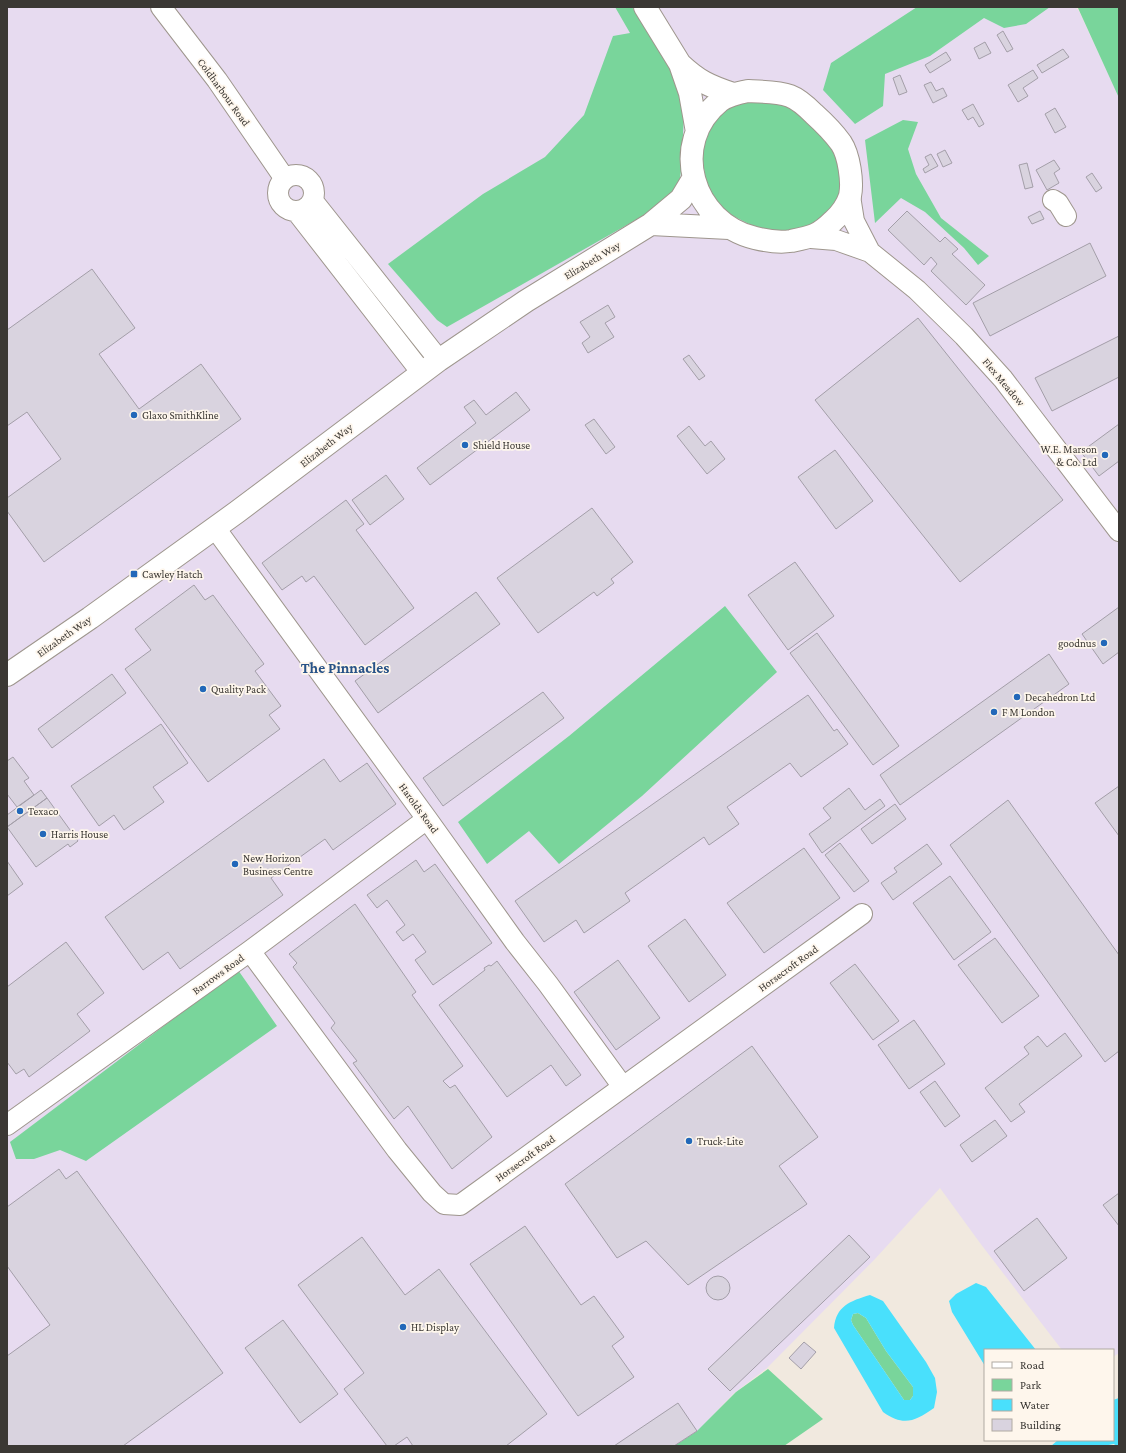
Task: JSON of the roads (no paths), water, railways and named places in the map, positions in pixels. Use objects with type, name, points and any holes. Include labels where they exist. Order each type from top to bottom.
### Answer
[{"type":"main road","points":[[645,7],[680,64],[690,93],[697,132]]},
{"type":"main road","points":[[680,64],[692,75],[708,86],[733,94]]},
{"type":"main road","points":[[748,91],[791,96],[811,111],[828,127],[842,145],[848,161],[850,175],[850,196],[844,209],[826,228],[811,238],[782,242],[765,240],[745,236],[729,228],[711,212],[701,198],[693,179],[692,154],[697,132],[706,115],[720,101],[733,94],[748,91]]},
{"type":"main road","name":"Elizabeth Way","points":[[7,675],[90,618],[215,528],[430,366],[526,301],[652,224],[680,199],[693,179]]},
{"type":"main road","points":[[652,224],[729,228]]},
{"type":"street","name":"Coldharbour Road","points":[[161,7],[217,80],[285,179]]},
{"type":"street","points":[[296,212],[306,209],[313,201],[314,196],[313,187],[307,178],[296,175],[285,179],[281,183],[278,189],[279,201],[286,209],[296,212],[430,366]]},
{"type":"street","name":"Flex Meadow","points":[[850,196],[854,221],[870,252]]},
{"type":"street","points":[[1053,200],[1058,203],[1066,216]]},
{"type":"street","points":[[313,201],[401,313],[430,366]]},
{"type":"street","name":"Flex Meadow","points":[[811,238],[836,240],[870,252],[917,290],[964,336],[1003,379],[1119,531]]},
{"type":"street","points":[[401,313],[427,334],[442,342],[463,344]]},
{"type":"street","name":"Harolds Road","points":[[215,528],[428,819],[515,942],[548,984],[623,1087]]},
{"type":"street","name":"Barrows Road","points":[[7,1125],[250,951],[428,819]]},
{"type":"street","name":"Horsecroft Road","points":[[250,951],[396,1150],[432,1193],[444,1204],[460,1205],[862,914]]},
{"type":"water","points":[[976,1283],[986,1287],[1035,1349],[984,1349],[984,1364],[952,1312],[949,1301],[956,1294]]},
{"type":"water","points":[[870,1295],[883,1301],[926,1362],[935,1378],[937,1392],[934,1408],[915,1419],[903,1421],[897,1420],[883,1412],[834,1328],[835,1321],[841,1309],[850,1302]],"holes":[[[858,1313],[866,1318],[886,1351],[913,1387],[913,1396],[910,1400],[904,1400],[851,1320],[853,1314]]]},
{"type":"water","points":[[1119,1398],[1119,1446],[1114,1444],[1103,1446],[1051,1446],[1057,1441],[1114,1441],[1114,1400]]},
{"type":"place","name":"Glaxo SmithKline","points":[[134,415]]},
{"type":"place","name":"Shield House","points":[[465,445]]},
{"type":"place","name":"W.E. Marson & Co. Ltd","points":[[1105,455]]},
{"type":"place","name":"Cawley Hatch","points":[[134,574]]},
{"type":"place","name":"goodnus","points":[[1104,643]]},
{"type":"place","name":"Quality Pack","points":[[203,689]]},
{"type":"place","name":"Decahedron Ltd","points":[[1017,697]]},
{"type":"place","name":"F M London","points":[[994,712]]},
{"type":"place","name":"Texaco","points":[[20,811]]},
{"type":"place","name":"Harris House","points":[[43,834]]},
{"type":"place","name":"New Horizon Business Centre","points":[[235,864]]},
{"type":"place","name":"Truck-Lite","points":[[689,1141]]},
{"type":"place","name":"HL Display","points":[[403,1327]]},
{"type":"district","name":"The Pinnacles","points":[[345,668]]}]
